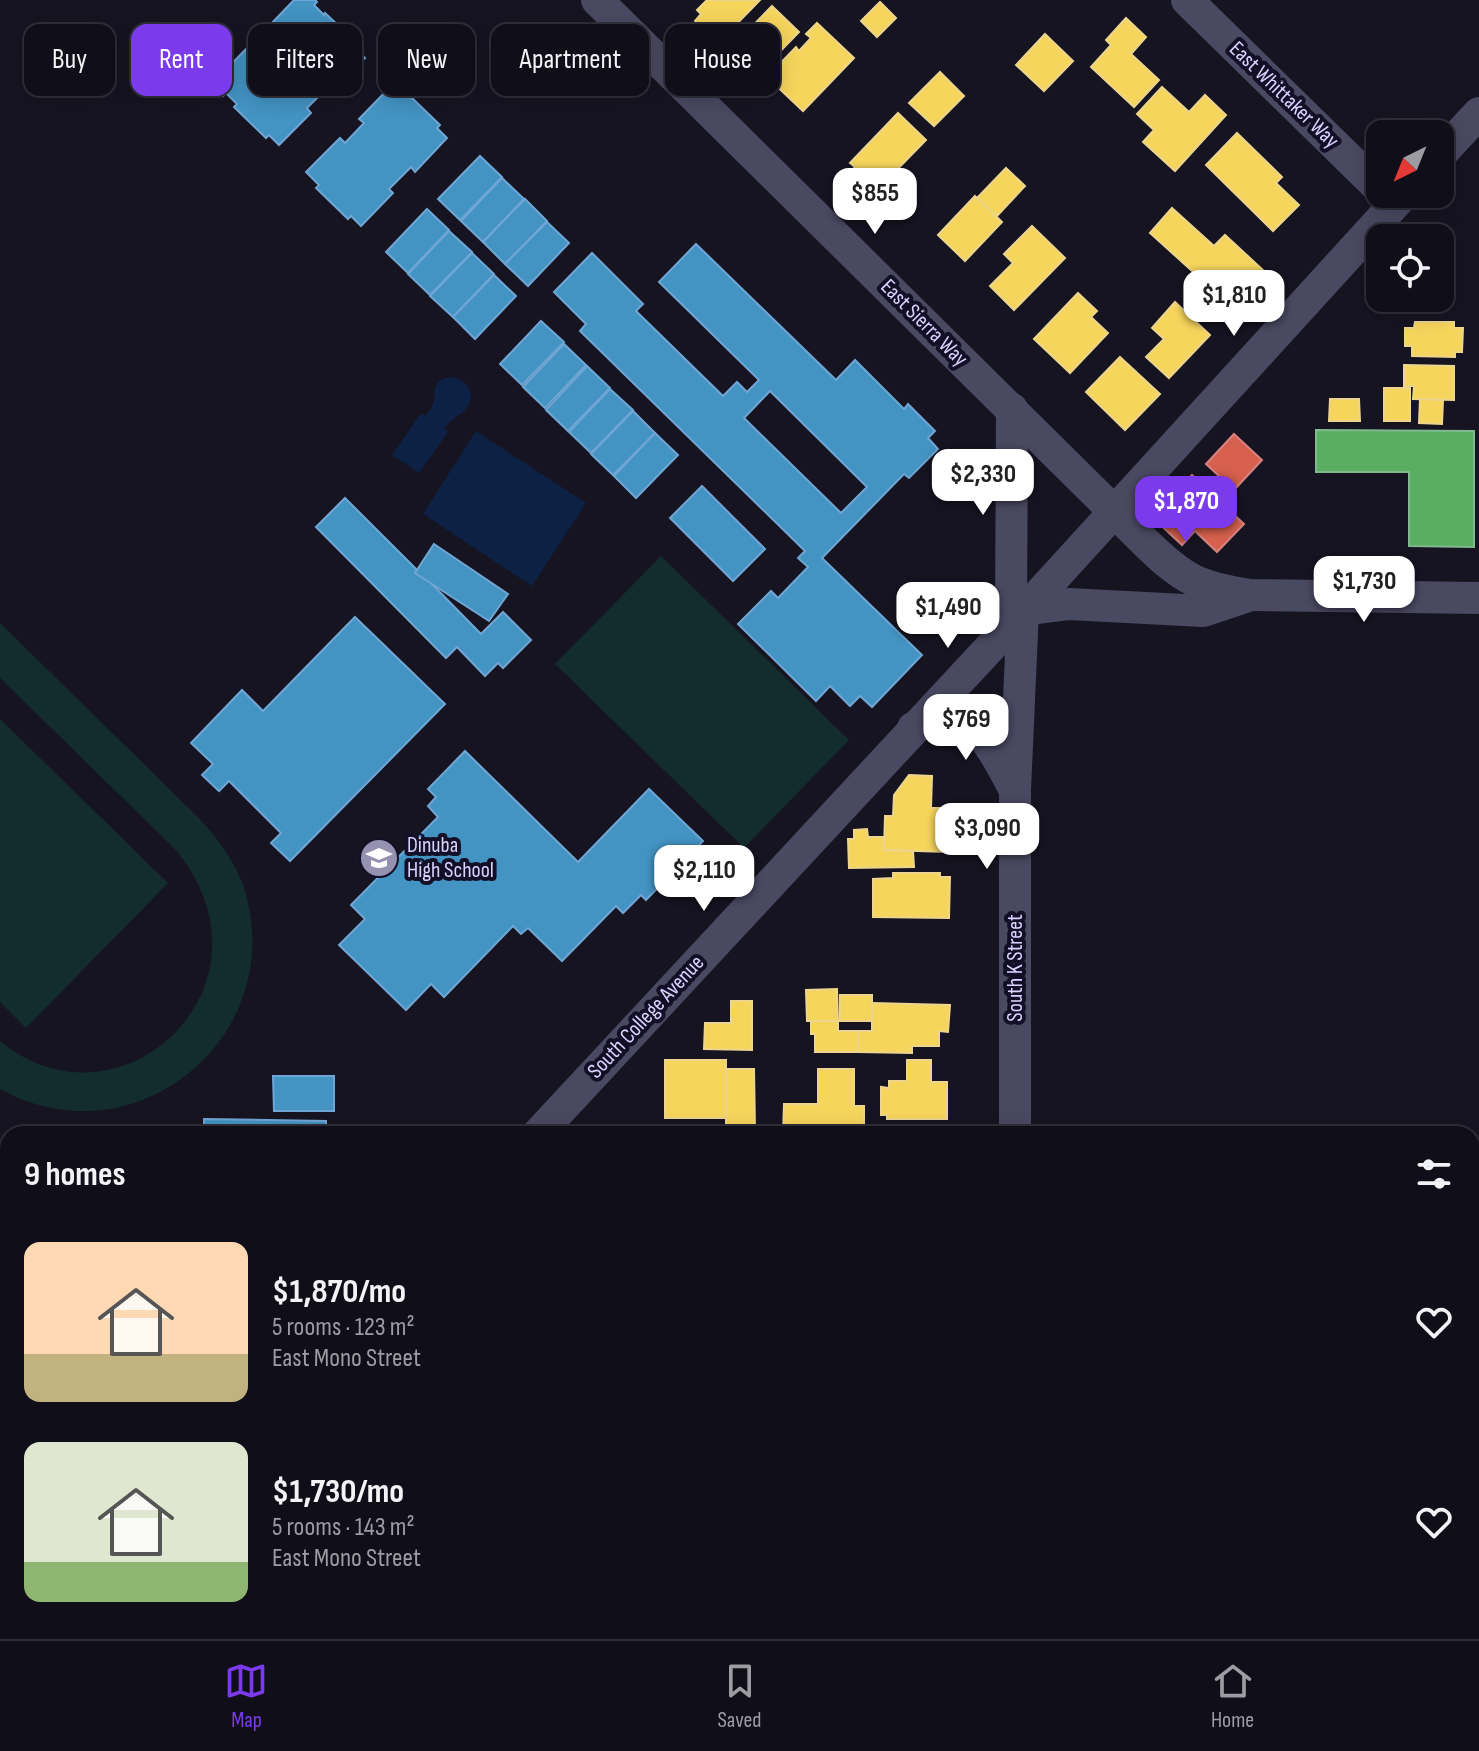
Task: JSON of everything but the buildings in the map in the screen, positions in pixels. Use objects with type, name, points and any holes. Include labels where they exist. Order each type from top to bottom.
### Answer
[{"type":"street","name":"East Sierra Way","points":[[597,0],[1162,559],[1186,578],[1216,590],[1250,595]]},
{"type":"street","name":"East Whittaker Way","points":[[1187,0],[1366,171]]},
{"type":"street","points":[[1454,140],[1479,113]]},
{"type":"street","name":"South College Avenue","points":[[545,1126],[1115,511],[1380,208]]},
{"type":"street","name":"South K Street","points":[[1012,409],[1017,617],[1015,1126]]},
{"type":"street","points":[[1017,617],[1069,604],[1203,611],[1250,595],[1479,598]]},
{"type":"street","points":[[913,728],[937,718],[955,718],[971,726],[984,738],[1015,790]]},
{"type":"green space","points":[[661,556],[849,740],[744,848],[555,664]]},
{"type":"green space","points":[[0,623],[201,820],[229,856],[244,887],[252,951],[242,999],[219,1041],[186,1075],[145,1099],[99,1110],[50,1108],[0,1089],[0,1041],[47,1067],[95,1072],[139,1059],[176,1032],[201,994],[212,949],[204,899],[174,848],[0,678]]},
{"type":"green space","points":[[0,719],[168,883],[26,1028],[0,1002]]},
{"type":"water","points":[[454,377],[469,389],[470,402],[444,429],[448,432],[419,473],[392,455],[421,413],[425,416],[430,409],[438,382]]},
{"type":"water","points":[[476,431],[586,503],[532,586],[423,514]]},
{"type":"place","name":"Dinuba High School","points":[[379,858]]}]
